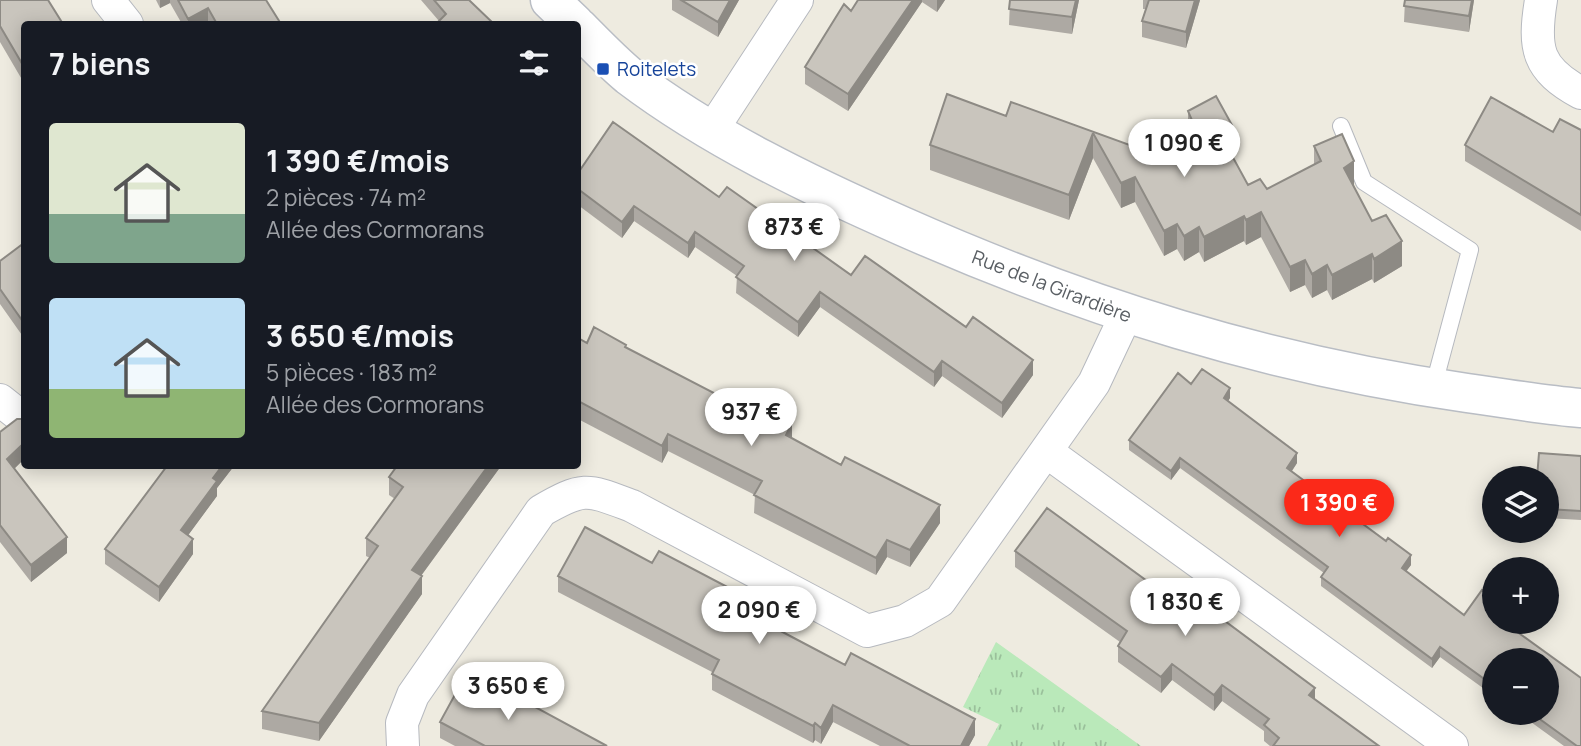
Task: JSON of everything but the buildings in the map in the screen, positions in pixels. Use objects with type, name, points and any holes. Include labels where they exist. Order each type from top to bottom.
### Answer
[{"type":"street","points":[[108,0],[125,21]]},
{"type":"street","name":"Rue de la Girardière","points":[[550,0],[571,21]]},
{"type":"street","points":[[712,130],[797,0]]},
{"type":"street","points":[[1541,0],[1539,53],[1555,79],[1581,93]]},
{"type":"street","name":"Rue de la Girardière","points":[[581,31],[629,75],[712,130],[863,209],[972,257],[1126,315],[1319,367],[1433,388],[1581,408]]},
{"type":"street","points":[[403,746],[402,723],[413,695],[541,511],[572,493],[594,492],[632,506],[867,631],[905,621],[940,601],[1094,383],[1126,315]]},
{"type":"street","points":[[0,400],[21,417]]},
{"type":"street","points":[[1047,452],[1452,746]]},
{"type":"lane","points":[[1341,126],[1364,182],[1470,250],[1433,388]]},
{"type":"green space","points":[[996,642],[1141,746],[987,746],[999,724],[963,707]]},
{"type":"place","name":"Roitelets","points":[[603,69]]}]
